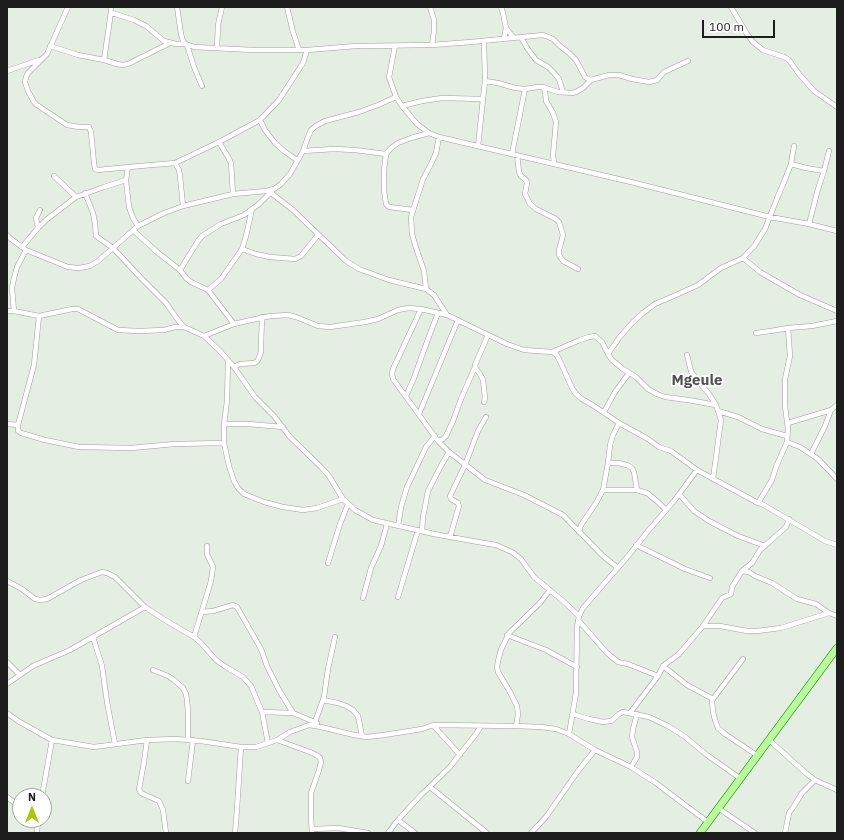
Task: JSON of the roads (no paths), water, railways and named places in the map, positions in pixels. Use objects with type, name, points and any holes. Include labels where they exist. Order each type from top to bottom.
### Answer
[{"type":"main road","points":[[700,833],[837,648]]},
{"type":"street","points":[[68,7],[46,54],[28,73],[25,79],[28,91],[35,104],[67,125],[89,127],[95,169],[97,170],[176,163],[260,120],[279,100],[303,63],[307,50]]},
{"type":"street","points":[[177,7],[183,41],[187,45],[202,86]]},
{"type":"street","points":[[217,48],[218,25],[222,7]]},
{"type":"street","points":[[286,7],[299,50]]},
{"type":"street","points":[[430,7],[434,20],[432,45]]},
{"type":"street","points":[[500,7],[506,28],[504,39]]},
{"type":"street","points":[[730,7],[747,34],[754,42],[763,50],[789,60],[814,91],[837,107]]},
{"type":"street","points":[[104,60],[111,9],[146,26],[164,41],[194,47],[253,50],[307,50],[356,46],[432,45],[543,34],[553,39],[576,60],[585,77],[591,80]]},
{"type":"street","points":[[506,28],[514,38]]},
{"type":"street","points":[[521,37],[536,60],[548,67],[559,79],[563,92]]},
{"type":"street","points":[[478,146],[485,82],[484,41]]},
{"type":"street","points":[[50,46],[78,55],[117,64],[128,64],[170,43]]},
{"type":"street","points":[[395,46],[389,77],[396,97],[417,124],[429,133],[439,137],[661,189],[770,217],[837,231]]},
{"type":"street","points":[[7,71],[41,59]]},
{"type":"street","points":[[485,82],[498,83],[514,88],[526,89],[543,87],[572,93],[583,88],[591,80],[609,75],[619,75],[632,79],[653,82],[657,80],[664,72],[688,61]]},
{"type":"street","points":[[543,87],[546,101],[554,113],[556,122],[553,155],[554,164]]},
{"type":"street","points":[[526,89],[514,154],[519,172],[527,183],[525,194],[530,204],[536,209],[559,222],[563,235],[559,255],[563,261],[578,269]]},
{"type":"street","points":[[180,270],[202,236],[221,224],[244,215],[259,204],[287,178],[303,151],[311,130],[326,121],[378,106],[396,97]]},
{"type":"street","points":[[402,106],[442,98],[483,99]]},
{"type":"street","points":[[260,120],[275,143],[297,160]]},
{"type":"street","points":[[413,210],[389,207],[386,204],[384,171],[386,154],[398,143],[429,133]]},
{"type":"street","points":[[426,289],[424,271],[412,234],[411,217],[423,179],[436,153],[439,137]]},
{"type":"street","points":[[219,142],[231,163],[233,194]]},
{"type":"street","points":[[608,354],[632,323],[642,313],[655,304],[698,285],[721,268],[743,258],[755,245],[765,229],[791,164],[794,146]]},
{"type":"street","points":[[303,151],[334,149],[386,154]]},
{"type":"street","points":[[809,224],[829,151]]},
{"type":"street","points":[[176,163],[180,176],[182,206]]},
{"type":"street","points":[[791,164],[824,171]]},
{"type":"street","points":[[128,167],[126,180],[130,210],[138,226]]},
{"type":"street","points":[[54,176],[76,197]]},
{"type":"street","points":[[14,311],[12,288],[17,267],[24,248],[38,228],[53,214],[76,197],[126,180]]},
{"type":"street","points":[[7,235],[24,248],[68,267],[79,268],[94,264],[138,226],[164,213],[182,206],[233,194],[266,190],[272,191],[346,261],[360,269],[389,280],[426,289],[434,294],[447,315]]},
{"type":"street","points":[[85,194],[93,213],[96,236],[114,248],[127,264],[166,303],[184,327],[204,336],[220,351],[234,367],[255,397],[274,416],[290,437],[322,467],[332,480],[343,499],[355,510],[373,520],[496,546],[512,552],[521,559],[534,577],[550,590],[578,618],[607,653],[618,662],[628,664],[658,676]]},
{"type":"street","points":[[208,290],[221,278],[242,249],[252,209]]},
{"type":"street","points":[[38,228],[36,218],[40,210]]},
{"type":"street","points":[[133,230],[180,270],[186,278],[208,290],[234,324]]},
{"type":"street","points":[[242,249],[270,257],[295,259],[301,256],[318,235]]},
{"type":"street","points":[[743,258],[760,272],[800,294],[837,311]]},
{"type":"street","points":[[204,336],[234,324],[271,316],[288,315],[318,326],[330,327],[378,319],[398,310],[408,308],[421,309],[447,315],[507,344],[524,350],[546,351],[556,354],[576,394],[582,399],[659,447],[671,451],[697,470],[762,504],[825,541],[837,545]]},
{"type":"street","points":[[7,311],[40,316],[78,309],[118,330],[164,330],[184,327]]},
{"type":"street","points":[[421,309],[395,364],[392,374],[393,379],[436,438],[449,452],[485,480],[524,495],[563,515],[618,568]]},
{"type":"street","points":[[406,396],[438,313]]},
{"type":"street","points":[[40,316],[34,365],[18,425],[18,431],[24,434],[79,447],[131,448],[175,444],[224,443]]},
{"type":"street","points":[[234,367],[240,364],[256,362],[258,360],[261,352],[262,318]]},
{"type":"street","points":[[419,414],[458,320]]},
{"type":"street","points":[[756,333],[812,326],[837,321]]},
{"type":"street","points":[[758,503],[772,480],[787,442],[788,423],[785,406],[785,379],[790,356],[788,328]]},
{"type":"street","points":[[398,526],[401,507],[407,487],[426,447],[436,438],[444,438],[448,432],[488,335]]},
{"type":"street","points":[[552,352],[580,340],[595,336],[602,342],[612,360],[636,377],[648,389],[665,397],[716,406]]},
{"type":"street","points":[[687,355],[691,371],[696,380],[709,394],[716,406],[721,420],[713,479]]},
{"type":"street","points":[[228,360],[224,443],[229,466],[238,488],[244,494],[283,507],[303,510],[315,509],[343,499]]},
{"type":"street","points":[[475,367],[482,380],[485,397],[484,402]]},
{"type":"street","points":[[604,412],[615,392],[629,373]]},
{"type":"street","points":[[788,423],[831,410],[837,405]]},
{"type":"street","points":[[811,454],[831,410]]},
{"type":"street","points":[[718,411],[738,417],[762,429],[788,436]]},
{"type":"street","points":[[450,537],[459,506],[458,503],[451,499],[450,496],[465,465],[478,431],[486,417]]},
{"type":"street","points":[[579,532],[581,525],[603,490],[610,445],[619,423]]},
{"type":"street","points":[[7,424],[18,425]]},
{"type":"street","points":[[224,424],[248,424],[282,427]]},
{"type":"street","points":[[787,442],[818,459],[837,479]]},
{"type":"street","points":[[398,597],[420,530],[428,491],[449,452]]},
{"type":"street","points":[[608,463],[618,463],[632,468],[637,490]]},
{"type":"street","points":[[569,734],[576,693],[576,645],[578,618],[584,608],[666,510],[697,470]]},
{"type":"street","points":[[603,490],[637,490],[647,493],[666,510]]},
{"type":"street","points":[[679,494],[694,511],[709,521],[738,536],[765,546]]},
{"type":"street","points":[[328,563],[348,504]]},
{"type":"street","points":[[630,713],[658,676],[663,666],[679,654],[703,626],[722,598],[731,594],[732,586],[742,571],[752,562],[760,550],[786,527],[789,519]]},
{"type":"street","points":[[363,598],[371,568],[381,546],[388,524]]},
{"type":"street","points":[[636,545],[685,569],[710,578]]},
{"type":"street","points":[[194,637],[211,581],[213,567],[207,554],[207,546]]},
{"type":"street","points":[[742,571],[749,572],[772,583],[797,599],[816,604],[829,613],[837,616]]},
{"type":"street","points":[[7,581],[22,589],[35,599],[40,600],[46,599],[81,580],[102,572],[115,577],[145,608],[194,637],[216,660],[242,677],[251,686],[262,712],[268,743]]},
{"type":"street","points":[[516,726],[518,714],[517,706],[498,672],[497,667],[501,650],[507,635],[540,603],[550,590]]},
{"type":"street","points":[[202,612],[213,611],[233,604],[238,607],[279,690],[293,714]]},
{"type":"street","points":[[7,684],[38,664],[70,650],[145,608]]},
{"type":"street","points":[[703,626],[720,626],[747,631],[757,631],[781,628],[829,613]]},
{"type":"street","points":[[507,635],[546,650],[577,667]]},
{"type":"street","points":[[93,637],[102,666],[115,744]]},
{"type":"street","points":[[315,722],[323,700],[335,637]]},
{"type":"street","points":[[743,659],[713,699],[713,712],[718,728],[758,756]]},
{"type":"street","points":[[7,662],[20,675]]},
{"type":"street","points":[[663,666],[687,684],[713,699]]},
{"type":"street","points":[[153,670],[174,680],[183,688],[186,694],[191,740],[188,781]]},
{"type":"street","points":[[323,700],[338,703],[353,710],[358,716],[362,736]]},
{"type":"street","points":[[262,712],[293,714],[315,722],[321,726]]},
{"type":"street","points":[[573,714],[603,722],[611,721],[621,712],[649,717],[684,736],[707,755],[741,779]]},
{"type":"street","points":[[7,713],[18,721],[52,740],[94,747],[165,739],[191,740],[241,747],[256,747],[277,740],[290,732],[310,726],[321,726],[362,736],[384,736],[422,729],[433,725],[516,726],[556,729],[569,734],[595,750],[656,782],[708,822]]},
{"type":"street","points":[[631,768],[637,757],[637,752],[632,737],[637,714]]},
{"type":"street","points":[[433,725],[460,755]]},
{"type":"street","points":[[388,833],[398,820],[450,768],[481,726]]},
{"type":"street","points":[[43,788],[52,740]]},
{"type":"street","points":[[147,740],[139,789],[141,793],[158,801],[163,810],[166,833]]},
{"type":"street","points":[[277,740],[310,752],[320,758],[321,762],[311,793],[312,831],[338,828],[368,833]]},
{"type":"street","points":[[769,740],[815,780],[837,790]]},
{"type":"street","points":[[235,833],[241,747]]},
{"type":"street","points":[[531,833],[546,817],[578,771],[595,750]]},
{"type":"street","points":[[785,833],[790,814],[794,806],[802,793],[815,780]]},
{"type":"street","points":[[430,787],[487,833]]},
{"type":"street","points":[[718,808],[755,833]]},
{"type":"street","points":[[398,820],[415,833]]},
{"type":"district","name":"Mgeule","points":[[697,381]]}]
